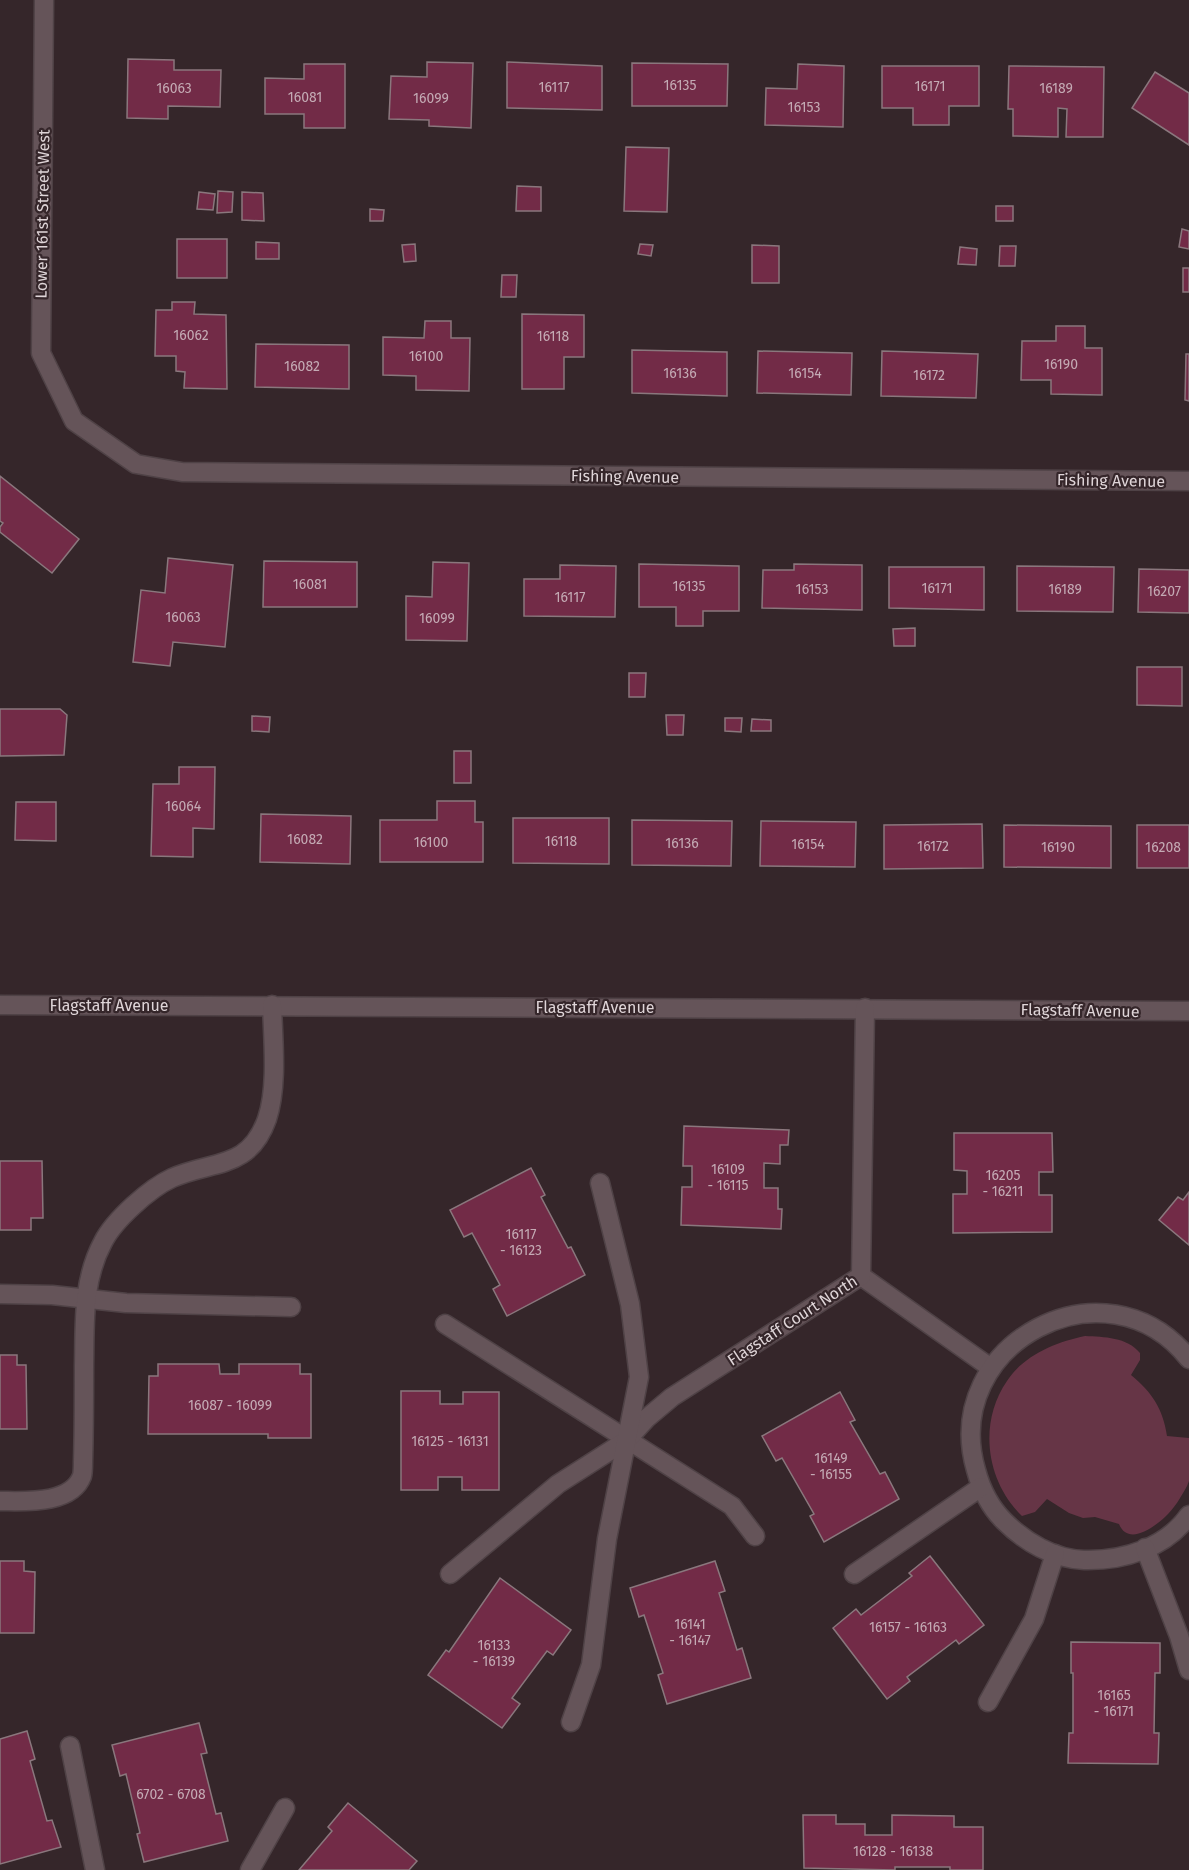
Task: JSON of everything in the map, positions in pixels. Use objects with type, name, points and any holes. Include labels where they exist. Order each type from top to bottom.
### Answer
[{"type":"street","name":"Lower 161st Street West","points":[[44,0],[41,353],[74,421]]},
{"type":"street","name":"Fishing Avenue","points":[[74,421],[136,464],[182,472],[1189,481]]},
{"type":"street","name":"Flagstaff Avenue","points":[[0,1005],[1189,1011]]},
{"type":"street","points":[[0,1501],[38,1501],[55,1498],[71,1490],[82,1477],[85,1299],[92,1266],[104,1239],[147,1194],[173,1178],[245,1154],[260,1135],[268,1117],[273,1090],[272,1005]]},
{"type":"street","name":"Flagstaff Court North","points":[[627,1440],[646,1418],[672,1397],[861,1276],[865,1008]]},
{"type":"street","points":[[572,1722],[591,1665],[607,1539],[639,1377],[630,1304],[600,1184]]},
{"type":"street","points":[[861,1276],[991,1368]]},
{"type":"street","points":[[0,1294],[52,1294],[126,1303],[291,1307]]},
{"type":"street","points":[[1189,1359],[1181,1348],[1156,1329],[1127,1317],[1097,1313],[1066,1316],[1037,1327],[1011,1344],[991,1368],[977,1395],[970,1426],[972,1457],[981,1487],[996,1514],[1018,1535],[1046,1551],[1075,1559],[1106,1560],[1136,1553],[1164,1539],[1189,1515]]},
{"type":"street","points":[[445,1324],[732,1506],[755,1536]]},
{"type":"street","points":[[450,1574],[558,1484],[627,1440]]},
{"type":"street","points":[[854,1574],[981,1487]]},
{"type":"street","points":[[1145,1548],[1179,1636],[1189,1670]]},
{"type":"street","points":[[988,1701],[1034,1619],[1055,1554]]},
{"type":"street","points":[[70,1746],[95,1870]]},
{"type":"street","points":[[250,1870],[285,1808]]},
{"type":"shaded area","points":[[1085,1336],[1115,1339],[1135,1348],[1140,1353],[1140,1360],[1131,1375],[1145,1388],[1155,1402],[1163,1417],[1167,1436],[1189,1438],[1187,1486],[1168,1514],[1141,1533],[1128,1534],[1119,1524],[1095,1517],[1083,1518],[1069,1513],[1047,1499],[1035,1512],[1022,1516],[1000,1486],[994,1469],[990,1451],[992,1415],[1007,1381],[1022,1364],[1042,1351]]},
{"type":"building","points":[[128,59],[174,60],[174,70],[221,70],[220,107],[168,106],[168,119],[127,118]]},
{"type":"building","points":[[427,62],[473,63],[471,128],[429,126],[429,120],[389,119],[391,76],[427,77]]},
{"type":"building","points":[[507,62],[602,66],[602,110],[507,108]]},
{"type":"building","points":[[632,63],[728,64],[727,106],[632,106]]},
{"type":"building","points":[[304,64],[345,64],[345,128],[304,128],[304,114],[265,114],[265,78],[304,79]]},
{"type":"building","points":[[798,64],[844,66],[843,127],[765,125],[766,88],[797,89]]},
{"type":"building","points":[[882,66],[979,66],[979,106],[949,106],[949,125],[913,125],[913,108],[882,108]]},
{"type":"building","points":[[1009,66],[1104,67],[1103,137],[1066,137],[1067,109],[1058,108],[1058,137],[1013,136],[1013,109],[1008,109]]},
{"type":"building","points":[[1155,72],[1189,93],[1189,145],[1132,108]]},
{"type":"building","points":[[626,147],[669,148],[667,212],[624,211]]},
{"type":"building","points":[[517,186],[541,187],[541,211],[516,211]]},
{"type":"building","points":[[218,191],[233,192],[232,212],[217,213]]},
{"type":"building","points":[[199,192],[215,194],[213,210],[197,209]]},
{"type":"building","points":[[242,192],[263,193],[264,221],[242,220]]},
{"type":"building","points":[[996,206],[1013,206],[1013,221],[996,221]]},
{"type":"building","points":[[370,209],[384,210],[383,221],[370,221]]},
{"type":"building","points":[[1182,229],[1189,231],[1189,249],[1179,247]]},
{"type":"building","points":[[177,239],[227,239],[227,278],[177,278]]},
{"type":"building","points":[[256,242],[279,243],[279,259],[256,259]]},
{"type":"building","points":[[415,244],[416,261],[404,262],[402,245]]},
{"type":"building","points":[[640,244],[653,245],[651,256],[638,254]]},
{"type":"building","points":[[752,245],[779,246],[779,283],[752,283]]},
{"type":"building","points":[[1000,246],[1016,246],[1015,266],[999,266]]},
{"type":"building","points":[[960,247],[977,249],[976,265],[958,264]]},
{"type":"building","points":[[1183,268],[1189,268],[1189,292],[1183,292]]},
{"type":"building","points":[[502,275],[517,275],[516,297],[501,297]]},
{"type":"building","points":[[172,302],[195,302],[194,314],[226,315],[227,389],[184,388],[185,372],[176,371],[176,356],[155,356],[156,310],[172,310]]},
{"type":"building","points":[[522,314],[584,315],[584,357],[564,357],[564,389],[522,389]]},
{"type":"building","points":[[425,321],[451,321],[451,338],[470,338],[469,391],[416,390],[416,376],[383,375],[383,337],[424,338]]},
{"type":"building","points":[[1056,326],[1085,326],[1085,348],[1102,348],[1102,395],[1051,394],[1051,380],[1021,380],[1022,341],[1056,341]]},
{"type":"building","points":[[256,344],[349,345],[349,389],[255,387]]},
{"type":"building","points":[[632,350],[727,352],[727,396],[632,393]]},
{"type":"building","points":[[758,351],[852,353],[851,395],[757,393]]},
{"type":"building","points":[[882,351],[978,354],[976,398],[881,396]]},
{"type":"building","points":[[1186,354],[1189,354],[1189,401],[1185,400]]},
{"type":"building","points":[[0,476],[79,539],[52,573],[0,532],[3,523],[0,521]]},
{"type":"building","points":[[168,558],[233,565],[225,647],[173,642],[170,666],[133,662],[141,590],[165,593]]},
{"type":"building","points":[[264,561],[357,562],[357,607],[263,607]]},
{"type":"building","points":[[433,562],[469,563],[467,641],[406,640],[406,596],[432,597]]},
{"type":"building","points":[[639,564],[739,566],[739,611],[703,611],[703,626],[676,626],[676,607],[639,607]]},
{"type":"building","points":[[794,564],[862,565],[862,610],[762,608],[763,570],[794,570]]},
{"type":"building","points":[[560,565],[616,566],[615,617],[524,616],[524,579],[560,579]]},
{"type":"building","points":[[1017,566],[1114,567],[1113,612],[1017,611]]},
{"type":"building","points":[[889,567],[984,567],[984,610],[889,608]]},
{"type":"building","points":[[1139,569],[1189,570],[1189,613],[1138,612]]},
{"type":"building","points":[[915,628],[915,646],[894,646],[893,629]]},
{"type":"building","points":[[1137,667],[1182,667],[1182,706],[1137,705]]},
{"type":"building","points":[[629,673],[646,673],[645,697],[629,697]]},
{"type":"building","points":[[0,709],[60,709],[67,715],[64,755],[0,756]]},
{"type":"building","points":[[666,715],[684,715],[683,735],[667,735]]},
{"type":"building","points":[[252,716],[270,717],[269,732],[252,731]]},
{"type":"building","points":[[725,718],[742,718],[741,732],[725,731]]},
{"type":"building","points":[[752,719],[771,720],[771,731],[751,731]]},
{"type":"building","points":[[454,751],[471,751],[471,783],[454,783]]},
{"type":"building","points":[[179,767],[215,767],[214,829],[193,828],[193,857],[151,856],[153,784],[179,784]]},
{"type":"building","points":[[437,801],[475,801],[475,822],[483,822],[483,862],[380,862],[380,820],[437,820]]},
{"type":"building","points":[[16,802],[56,802],[56,841],[15,840]]},
{"type":"building","points":[[261,814],[351,816],[350,864],[260,862]]},
{"type":"building","points":[[513,818],[609,818],[609,864],[513,863]]},
{"type":"building","points":[[632,820],[732,821],[731,866],[632,865]]},
{"type":"building","points":[[761,821],[856,822],[855,867],[760,866]]},
{"type":"building","points":[[982,824],[983,868],[884,869],[884,825]]},
{"type":"building","points":[[1004,825],[1111,826],[1111,868],[1004,867]]},
{"type":"building","points":[[1137,825],[1189,825],[1189,868],[1137,868]]},
{"type":"building","points":[[684,1126],[789,1130],[788,1145],[780,1145],[780,1164],[764,1163],[764,1188],[778,1188],[778,1209],[782,1209],[781,1229],[681,1225],[682,1187],[692,1187],[692,1166],[683,1166]]},
{"type":"building","points":[[954,1133],[1052,1133],[1053,1172],[1039,1172],[1039,1195],[1052,1195],[1052,1232],[953,1233],[953,1194],[967,1194],[967,1171],[954,1170]]},
{"type":"building","points":[[0,1161],[42,1161],[43,1218],[31,1218],[31,1230],[0,1230]]},
{"type":"building","points":[[531,1168],[545,1195],[541,1197],[585,1275],[507,1316],[493,1289],[500,1285],[472,1233],[464,1237],[450,1210]]},
{"type":"building","points":[[1189,1192],[1189,1245],[1159,1220],[1178,1197],[1183,1200]]},
{"type":"building","points":[[0,1355],[17,1355],[17,1365],[26,1365],[27,1429],[0,1429]]},
{"type":"building","points":[[158,1364],[219,1364],[220,1374],[239,1374],[239,1364],[300,1364],[300,1374],[311,1374],[311,1438],[268,1438],[268,1434],[148,1434],[149,1376],[158,1376]]},
{"type":"building","points":[[401,1391],[440,1391],[440,1404],[463,1404],[463,1392],[499,1392],[499,1490],[462,1490],[462,1477],[438,1477],[438,1490],[401,1490]]},
{"type":"building","points":[[840,1392],[855,1420],[850,1422],[880,1474],[885,1472],[899,1499],[824,1542],[810,1516],[814,1514],[782,1458],[776,1461],[762,1436]]},
{"type":"building","points":[[930,1556],[984,1625],[959,1644],[956,1640],[907,1677],[910,1681],[887,1699],[833,1628],[856,1609],[861,1615],[912,1576],[909,1573]]},
{"type":"building","points":[[0,1561],[24,1561],[24,1571],[35,1572],[34,1633],[0,1633]]},
{"type":"building","points":[[715,1561],[725,1591],[719,1593],[737,1650],[742,1648],[751,1678],[667,1704],[658,1675],[663,1673],[644,1615],[639,1617],[630,1588]]},
{"type":"building","points":[[500,1578],[571,1630],[553,1655],[547,1651],[512,1698],[520,1704],[502,1728],[428,1675],[446,1650],[449,1652]]},
{"type":"building","points":[[1071,1642],[1160,1643],[1160,1673],[1155,1673],[1154,1733],[1159,1733],[1158,1764],[1068,1763],[1069,1733],[1073,1733]]},
{"type":"building","points":[[199,1723],[207,1753],[201,1754],[216,1814],[221,1813],[228,1841],[144,1862],[137,1834],[140,1833],[126,1774],[120,1776],[112,1745]]},
{"type":"building","points":[[27,1731],[35,1759],[30,1761],[47,1821],[52,1820],[61,1847],[0,1864],[0,1739]]},
{"type":"building","points":[[348,1803],[417,1861],[409,1870],[299,1870],[332,1831],[328,1827]]},
{"type":"building","points":[[803,1815],[836,1815],[836,1824],[865,1824],[865,1835],[892,1835],[892,1815],[954,1816],[954,1827],[983,1827],[983,1870],[950,1870],[950,1867],[895,1867],[895,1870],[804,1868]]}]
